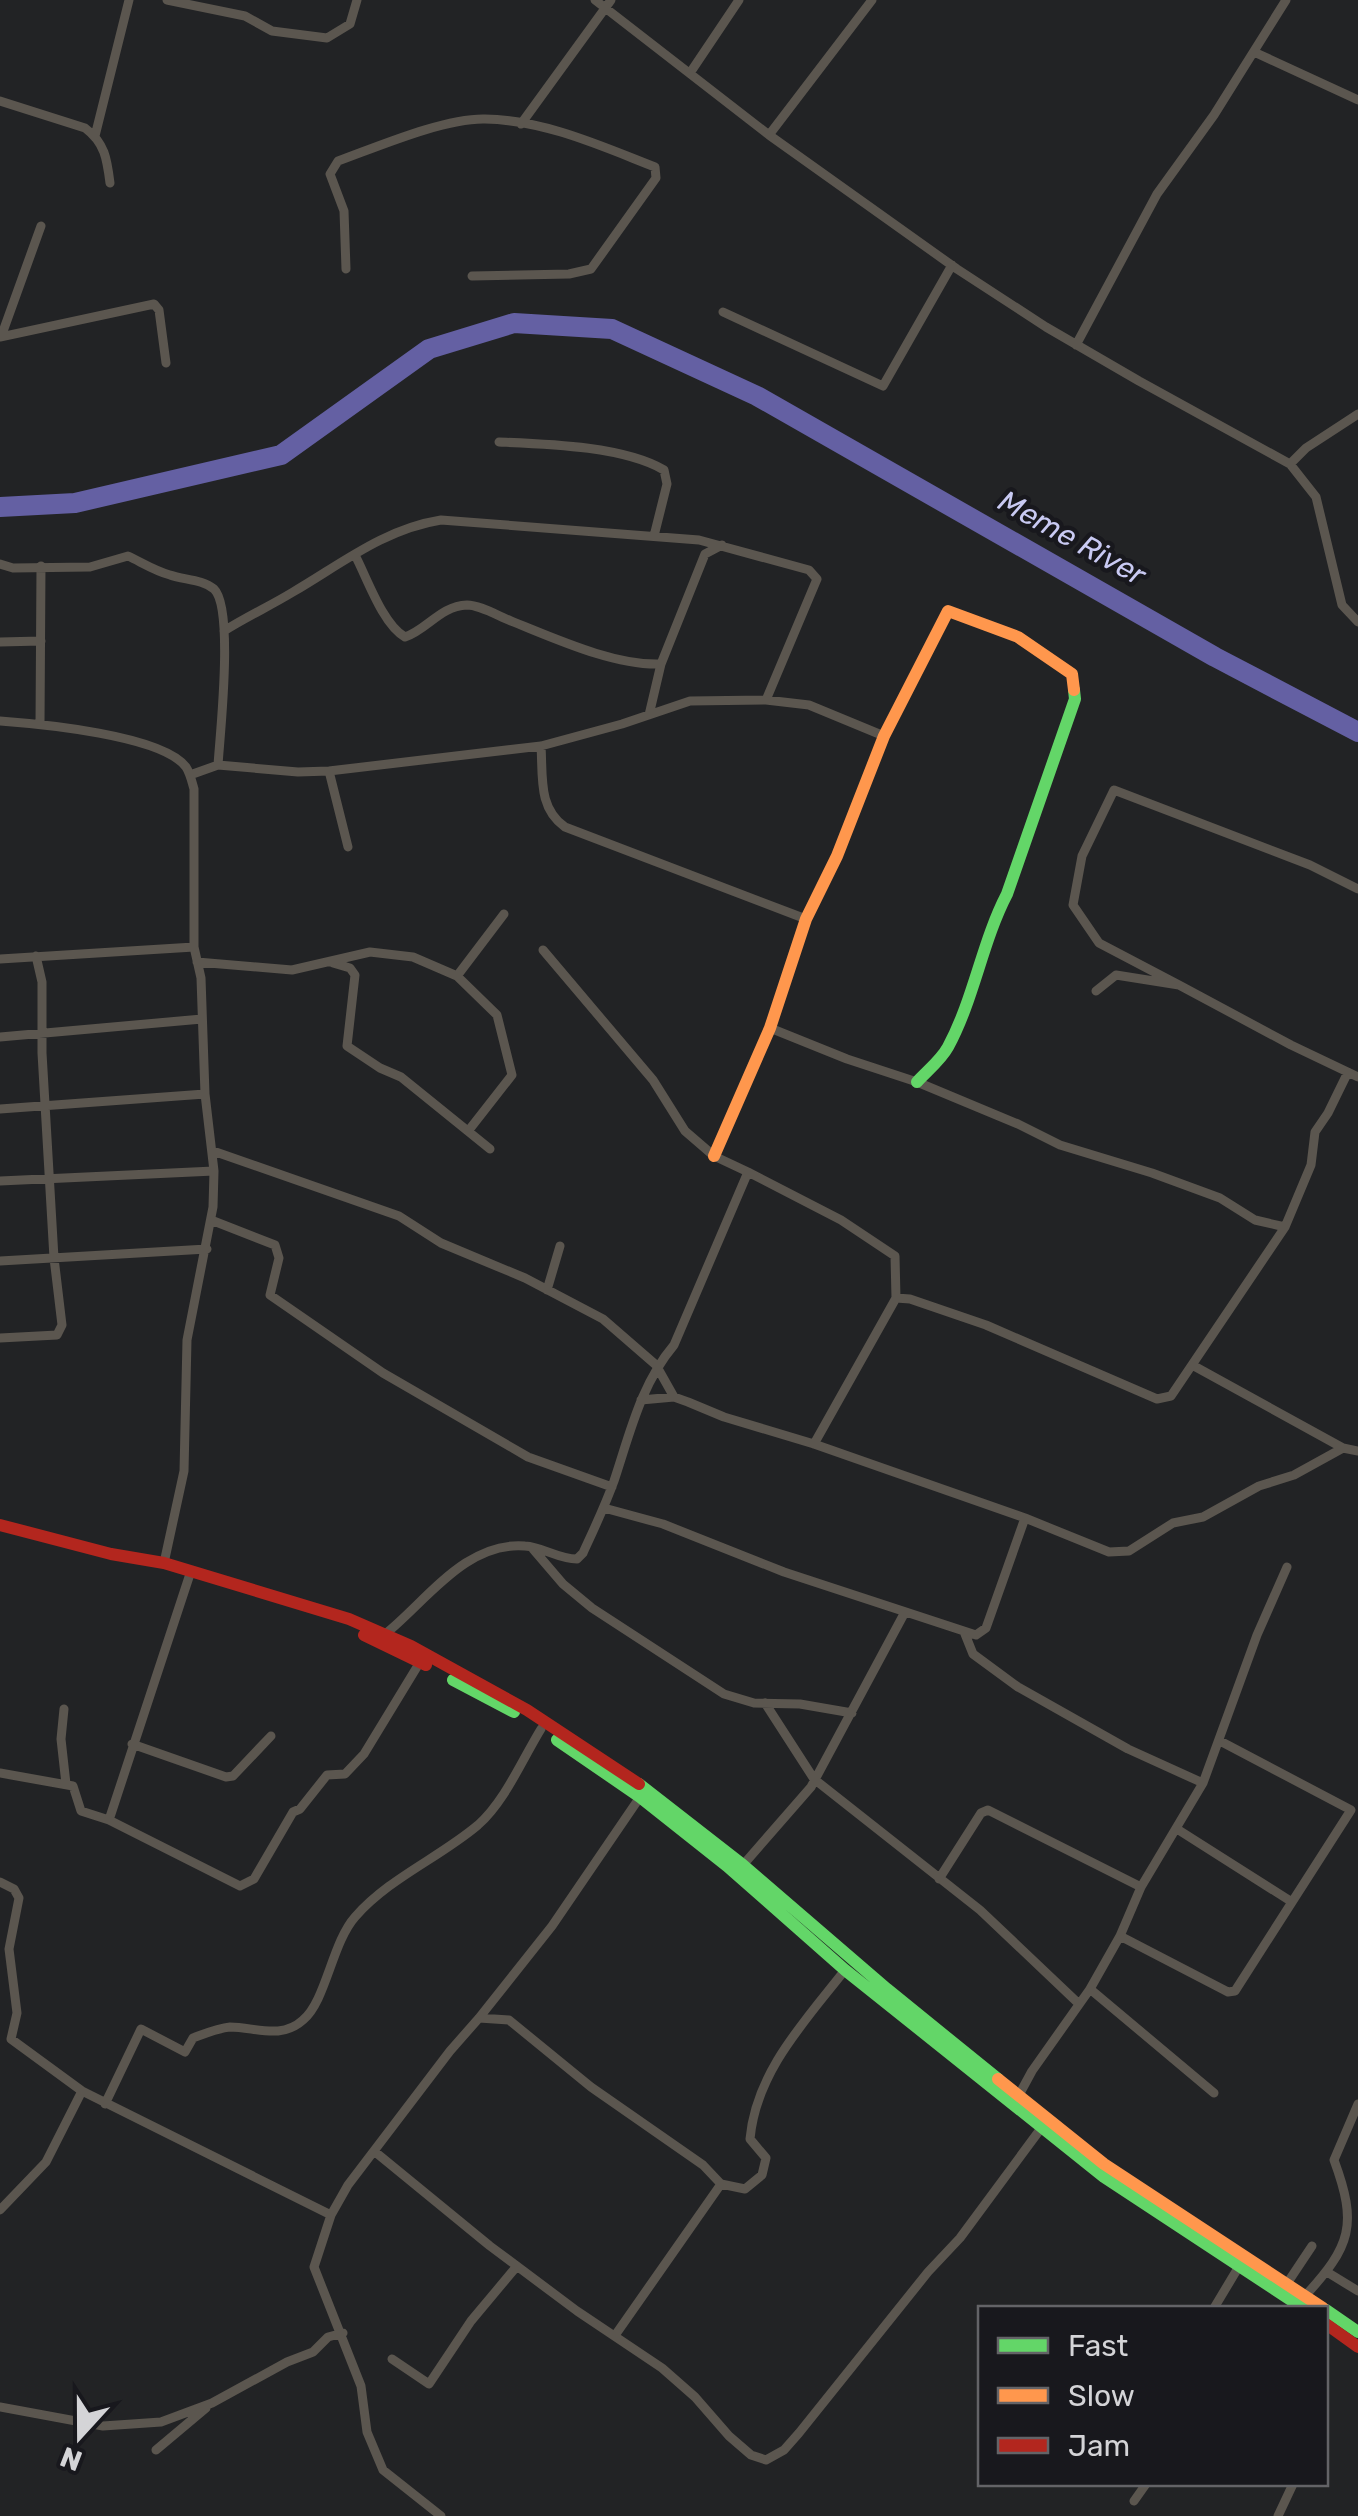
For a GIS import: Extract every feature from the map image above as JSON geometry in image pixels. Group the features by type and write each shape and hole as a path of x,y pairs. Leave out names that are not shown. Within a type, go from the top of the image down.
{"main road":[{"path":"714,1156 770,1028 806,919 837,856 884,736 948,611 978,625 1012,634 1072,674 1075,699 988,947 947,1050 917,1082"},
{"path":"0,1528 164,1563 288,1598 384,1634 496,1692 650,1792 1104,2164 1246,2255 1304,2302"},
{"path":"0,1528 292,1605 345,1625 420,1662 541,1729 640,1797 728,1866 845,1970 1104,2177 1238,2268 1304,2302"},
{"path":"1328,2312 1358,2332"},
{"path":"1328,2325 1358,2347"}],"street":[{"path":"95,136 129,0"},
{"path":"166,0 245,16 272,31 327,38 350,24 357,0"},
{"path":"594,0 608,4 769,136 952,265 1076,344 1290,464 1316,498 1342,605 1358,622"},
{"path":"690,74 739,0"},
{"path":"769,136 872,0"},
{"path":"1076,344 1157,194 1286,0"},
{"path":"521,124 608,4"},
{"path":"1254,52 1358,100"},
{"path":"0,102 85,128 106,155 110,183"},
{"path":"346,269 344,211 330,174 338,160 410,135 483,119 576,138 654,167 656,178 591,268 569,274 472,276"},
{"path":"0,337 41,226"},
{"path":"722,312 883,386 952,265"},
{"path":"0,337 154,304 159,310 166,363"},
{"path":"1290,464 1306,448 1358,414"},
{"path":"499,442 597,450 658,466 668,477 654,536"},
{"path":"224,631 389,534 441,520 698,540 809,570 817,579 766,700"},
{"path":"698,540 705,554"},
{"path":"650,716 661,664 705,554 722,545"},
{"path":"355,555 384,615 406,637 444,610 470,604 640,665 661,664"},
{"path":"0,564 13,568 90,567 128,556 214,590 219,596 224,631 218,765"},
{"path":"40,724 41,566"},
{"path":"0,642 41,641"},
{"path":"190,776 218,765 298,772 541,746 690,701 766,700 808,705 884,736"},
{"path":"0,720 96,733 152,747 181,762 194,788 194,947 201,978 205,1094 214,1171 207,1249 187,1340 184,1471 164,1563"},
{"path":"541,746 544,802 549,814 566,826 806,919"},
{"path":"329,770 348,847"},
{"path":"1358,890 1310,864 1114,790 1082,856 1073,905 1099,942 1358,1077"},
{"path":"457,976 504,914"},
{"path":"0,959 194,947"},
{"path":"543,950 654,1080 685,1130 714,1156 841,1220 895,1256 896,1298 814,1444"},
{"path":"197,962 292,970 370,952 414,957 457,976 497,1015 512,1075 469,1130"},
{"path":"0,1338 57,1335 62,1325 54,1258 42,982 36,956"},
{"path":"331,962 350,968 355,975 347,1046 401,1077 490,1149"},
{"path":"1096,990 1116,975 1180,985"},
{"path":"0,1037 202,1019"},
{"path":"770,1028 917,1082 1060,1146 1169,1179 1220,1198 1255,1220 1284,1228"},
{"path":"896,1298 910,1298 986,1325 1158,1399 1171,1396 1284,1228 1312,1165 1315,1132 1348,1072"},
{"path":"0,1110 205,1094"},
{"path":"213,1151 400,1216 441,1243 547,1290 619,1330 656,1366 674,1397"},
{"path":"0,1182 214,1171"},
{"path":"384,1634 413,1612 428,1591 467,1564 509,1546 531,1547 577,1559 583,1554 612,1487 641,1400 656,1366 674,1344 748,1172"},
{"path":"211,1220 275,1245 279,1258 270,1295 383,1373 528,1457 612,1487"},
{"path":"547,1290 560,1246"},
{"path":"0,1261 207,1249"},
{"path":"1194,1366 1343,1448 1358,1451"},
{"path":"641,1400 674,1397 1025,1518 1109,1552 1129,1551 1173,1523 1203,1516 1343,1448"},
{"path":"604,1508 662,1524 784,1572 976,1636 986,1628 1025,1518"},
{"path":"531,1547 563,1584 592,1608 692,1677 724,1694 852,1713"},
{"path":"1019,2095 1090,1988 1120,1936 1141,1887 1202,1783 1257,1635 1287,1567"},
{"path":"109,1820 188,1577"},
{"path":"743,1865 805,1796 906,1612"},
{"path":"965,1634 974,1654 1018,1687 1128,1749 1202,1783"},
{"path":"0,1773 74,1786 81,1812 109,1820 240,1886 254,1879 293,1812 300,1809 327,1775 344,1774 364,1754 420,1662"},
{"path":"765,1703 814,1779 980,1910 1078,2003"},
{"path":"64,1709 66,1784"},
{"path":"105,2104 141,2029 185,2052 193,2038 221,2029 262,2033 302,2021 312,2010 341,1939 354,1918 426,1859 481,1822 495,1806 541,1729"},
{"path":"132,1744 226,1778 233,1776 271,1736"},
{"path":"1120,1936 1228,1992 1235,1990 1354,1811 1220,1742"},
{"path":"441,2516 384,2470 367,2432 361,2386 343,2333 314,2267 332,2215 374,2151 450,2050 552,1926 640,1797"},
{"path":"939,1879 981,1813 988,1810 1141,1887"},
{"path":"1178,1829 1292,1902"},
{"path":"0,1882 14,1889 20,1898 9,1949 17,2014 11,2039 105,2104 332,2215"},
{"path":"480,2018 510,2020 592,2087 703,2165 721,2184 745,2190 762,2175 766,2158 750,2139 752,2116 778,2055 845,1970"},
{"path":"1090,1988 1214,2093"},
{"path":"0,2210 46,2162 82,2091"},
{"path":"1304,2302 1354,2229 1347,2189 1334,2160 1358,2104"},
{"path":"374,2151 405,2180 517,2266 577,2311 616,2334 695,2397 751,2455 766,2460 784,2450 799,2433 928,2272 960,2238 1042,2127"},
{"path":"616,2334 721,2184"},
{"path":"1347,2189 1358,2195"},
{"path":"1286,2285 1312,2246"},
{"path":"392,2359 429,2384 471,2322 517,2266"},
{"path":"1215,2306 1238,2268"},
{"path":"1327,2272 1358,2291"},
{"path":"0,2407 103,2426 162,2422 212,2404 287,2362 313,2352 328,2336 343,2333"},
{"path":"156,2450 212,2404"},
{"path":"1134,2501 1145,2486"},
{"path":"1278,2516 1291,2486"}],"waterway":[{"name":"Meme River","path":"0,507 75,503 281,455 429,349 514,323 612,329 757,396 1215,657 1358,732"}],"traffic: fast":[{"path":"917,1082 945,1052 965,1010 1075,699 1074,690"},
{"path":"453,1680 514,1712"},
{"path":"557,1740 640,1797 727,1866 845,1970 1104,2177 1300,2306"},
{"path":"639,1784 743,1865 998,2079"},
{"path":"1328,2311 1358,2332"}],"traffic: slow":[{"path":"714,1156 770,1028 806,919 837,856 884,736 948,611 1018,637 1072,674 1074,690"},
{"path":"998,2079 1104,2164 1320,2306"}],"traffic: jam":[{"path":"0,1525 111,1554 164,1563 349,1619 411,1646 527,1710 639,1784"},
{"path":"364,1635 426,1665"},
{"path":"1328,2325 1358,2347"}]}
